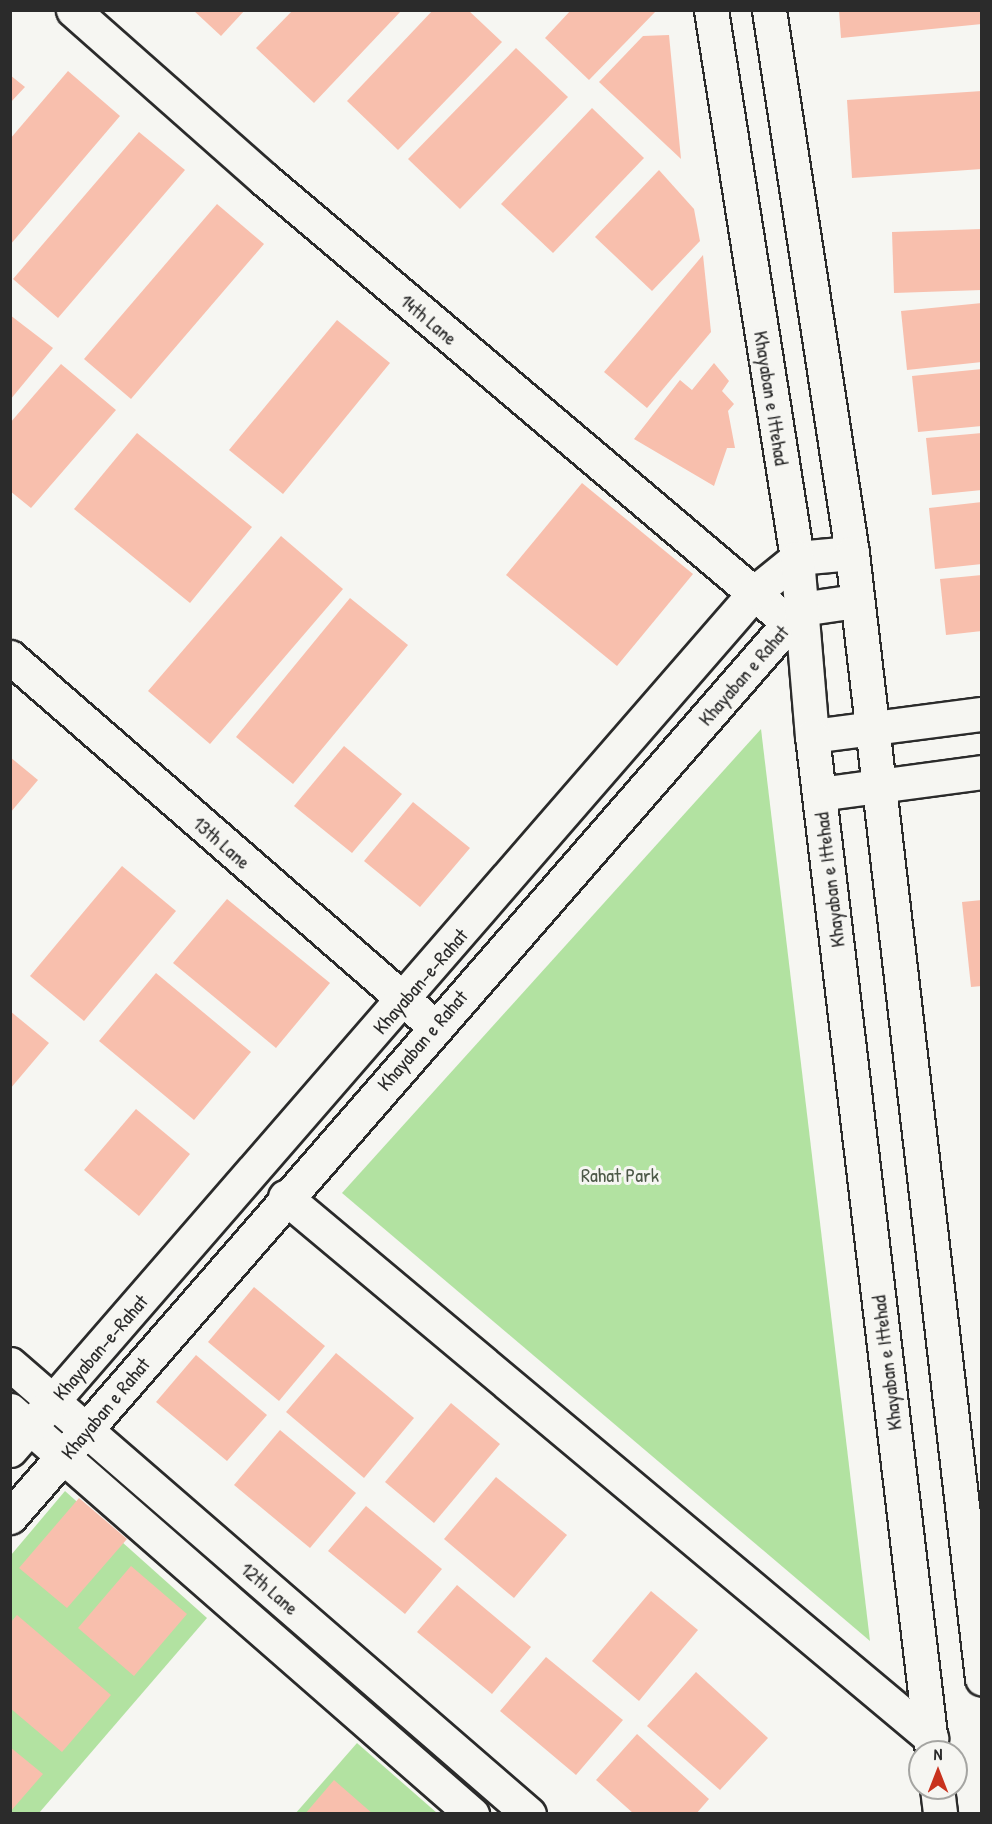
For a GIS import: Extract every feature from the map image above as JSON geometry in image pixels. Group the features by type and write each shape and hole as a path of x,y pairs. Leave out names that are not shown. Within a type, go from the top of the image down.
{"street":[{"name":"14th Lane","path":"73,10 264,179 755,592 795,616"},
{"name":"Khayaban e Ittehad","path":"711,10 797,558 795,616 819,794 930,1740"},
{"path":"770,10 852,553 856,601 874,727 981,1679"},
{"path":"797,558 852,553"},
{"name":"Khayaban-e-Rahat","path":"17,1429 53,1402 755,592 797,558"},
{"name":"Khayaban e Rahat","path":"10,1517 66,1456 87,1428 285,1197 795,616 856,601"},
{"name":"13th Lane","path":"10,657 434,1026"},
{"path":"812,736 981,714"},
{"path":"819,794 981,772"},
{"path":"285,1197 925,1740"},
{"name":"12th Lane","path":"10,1364 87,1428 529,1814"},
{"name":"12th Lane","path":"17,1429 66,1456 472,1814"}],"green space":[{"name":"Rahat Park","path":"761,729 870,1641 342,1193"},
{"path":"65,1491 207,1618 39,1813 11,1814 11,1555"},
{"path":"357,1743 437,1813 295,1814"}],"building":[{"path":"193,10 245,10 221,36"},
{"path":"293,10 402,10 314,103 256,48"},
{"path":"433,10 468,10 502,42 398,150 347,101"},
{"path":"571,10 657,10 589,80 545,38"},
{"path":"839,10 982,10 982,24 841,38"},
{"path":"669,35 681,159 599,82 643,36"},
{"path":"516,48 568,97 460,209 408,159"},
{"path":"68,71 120,116 10,245 10,139"},
{"path":"10,75 25,87 10,103"},
{"path":"982,91 982,169 852,178 847,100"},
{"path":"592,108 644,158 553,253 501,204"},
{"path":"139,132 185,170 58,318 13,279"},
{"path":"659,170 694,209 700,241 652,291 595,237"},
{"path":"217,204 264,244 131,399 84,359"},
{"path":"982,229 982,290 894,293 892,232"},
{"path":"703,255 711,332 647,408 604,372"},
{"path":"982,303 982,362 907,370 901,311"},
{"path":"10,315 53,348 10,400"},
{"path":"337,320 390,363 283,494 229,450"},
{"path":"714,363 729,381 722,391 734,404 728,411 735,448 727,448 714,486 634,439 680,380 692,390"},
{"path":"61,364 116,410 31,508 10,491 10,423"},
{"path":"982,369 982,426 918,432 912,376"},
{"path":"137,433 252,527 190,603 74,509"},
{"path":"982,433 982,490 932,495 926,438"},
{"path":"582,483 693,574 617,666 506,575"},
{"path":"982,502 982,564 935,569 929,508"},
{"path":"281,536 343,589 210,744 148,691"},
{"path":"982,575 982,631 946,635 940,579"},
{"path":"350,598 408,645 293,784 236,737"},
{"path":"344,746 402,794 352,853 294,806"},
{"path":"10,757 38,780 10,813"},
{"path":"413,802 470,848 420,907 364,861"},
{"path":"122,866 176,911 84,1021 30,976"},
{"path":"227,899 330,983 276,1048 173,963"},
{"path":"982,900 982,986 971,987 962,902"},
{"path":"156,973 251,1052 194,1120 99,1041"},
{"path":"10,1011 49,1043 10,1089"},
{"path":"136,1109 190,1154 139,1216 84,1170"},
{"path":"254,1287 325,1346 279,1401 208,1342"},
{"path":"336,1353 414,1418 364,1478 286,1412"},
{"path":"196,1355 267,1415 227,1461 156,1402"},
{"path":"451,1403 500,1444 434,1523 385,1482"},
{"path":"280,1430 356,1493 310,1548 234,1485"},
{"path":"496,1477 567,1535 514,1598 444,1539"},
{"path":"79,1498 127,1539 67,1608 19,1568"},
{"path":"366,1506 442,1569 405,1614 328,1551"},
{"path":"131,1566 187,1614 134,1676 78,1628"},
{"path":"457,1585 531,1647 492,1694 417,1632"},
{"path":"651,1591 698,1630 639,1701 592,1661"},
{"path":"17,1615 111,1695 62,1752 10,1708 10,1623"},
{"path":"546,1657 623,1720 576,1775 500,1711"},
{"path":"696,1672 768,1738 720,1790 647,1726"},
{"path":"637,1734 709,1799 696,1814 634,1814 596,1780"},
{"path":"10,1747 43,1774 10,1812"},
{"path":"334,1780 373,1814 305,1814"}]}
